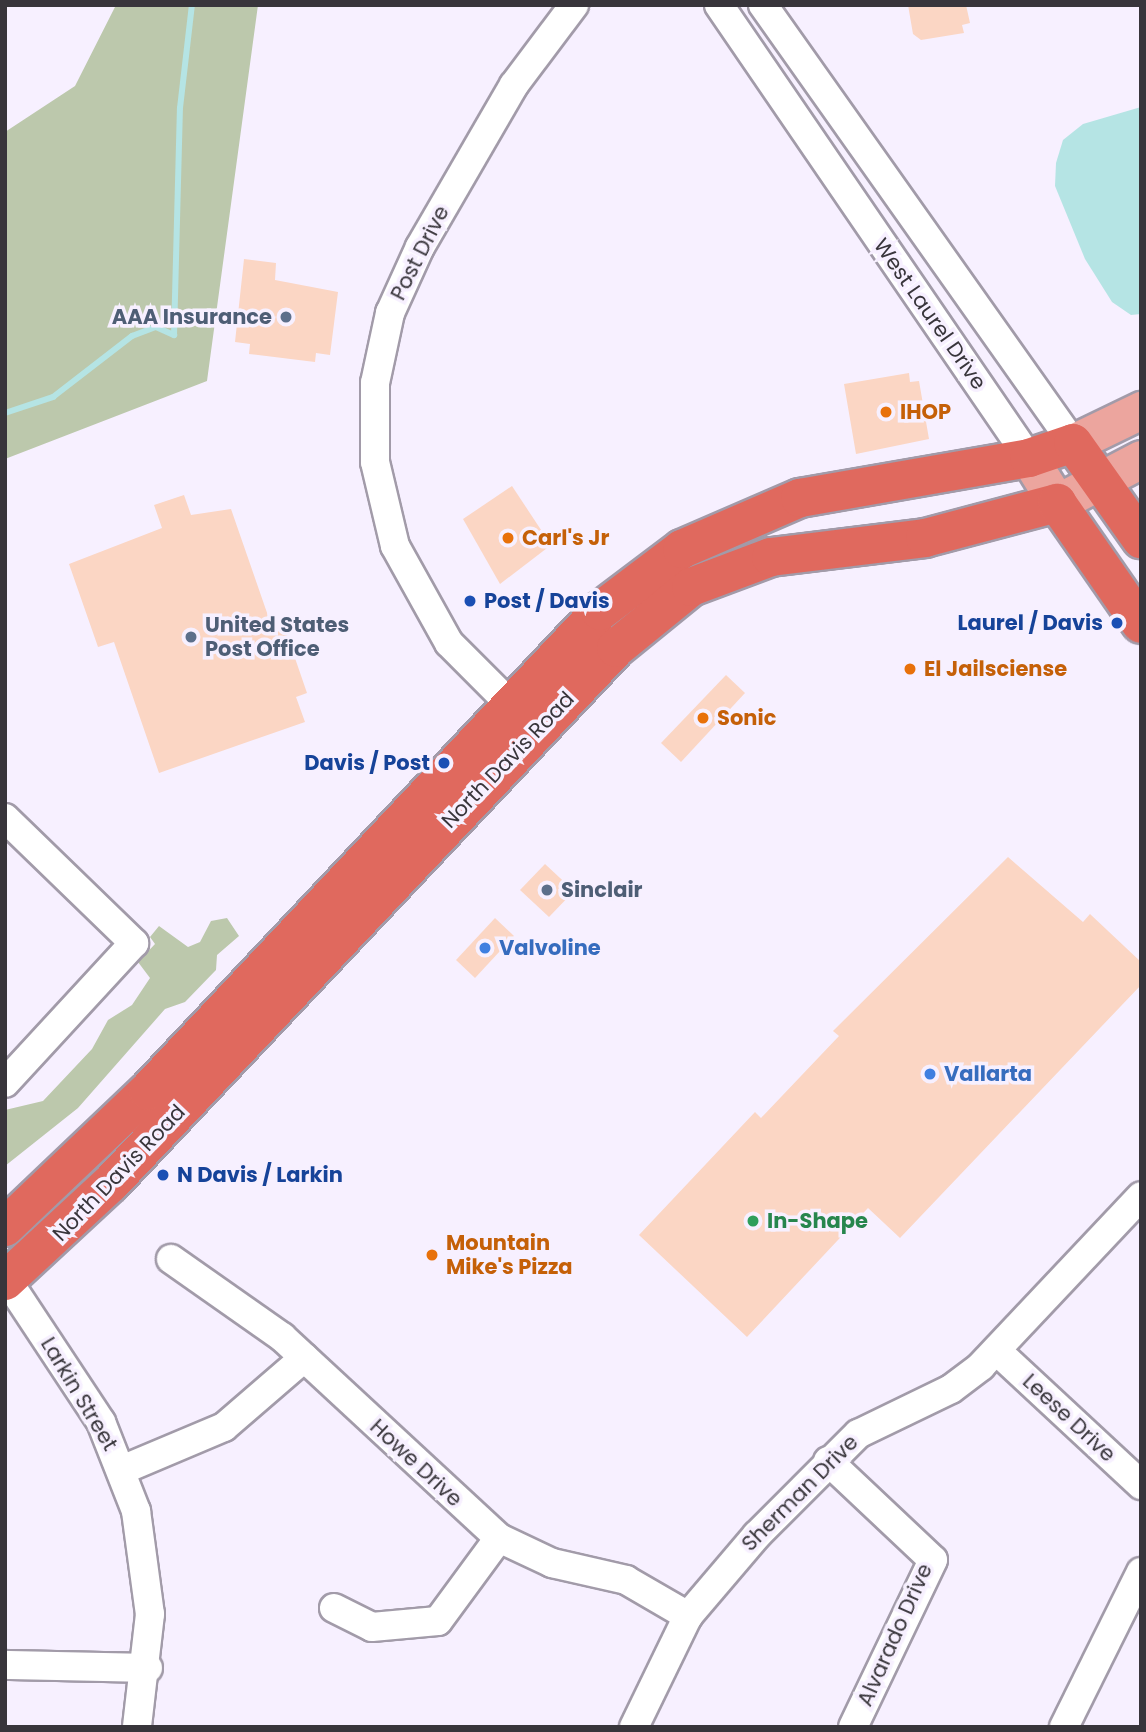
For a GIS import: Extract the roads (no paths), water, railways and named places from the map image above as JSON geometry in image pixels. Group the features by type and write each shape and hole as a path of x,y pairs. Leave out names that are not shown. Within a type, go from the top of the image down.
{"highway":[{"name":"North Davis Road","path":"5,1227 148,1091 600,611 682,548 760,510 1029,458 1073,443"},
{"name":"West Laurel Drive","path":"1073,443 1141,539"},
{"name":"North Davis Road","path":"6,1280 111,1183 645,620 713,576 772,557 925,538 1057,503"},
{"name":"West Laurel Drive","path":"1057,503 1141,624"}],"main road":[{"name":"North Davis Road","path":"1073,443 1141,410"},
{"name":"West Laurel Drive","path":"1029,458 1057,503"},
{"name":"North Davis Road","path":"1057,503 1141,459"}],"street":[{"name":"Post Drive","path":"510,704 449,643 395,546 375,462 375,383 390,313 410,267 514,85 574,5"},
{"name":"West Laurel Drive","path":"719,5 1029,458"},
{"name":"West Laurel Drive","path":"763,5 1073,443"},
{"path":"5,818 134,943 5,1083"},
{"name":"Sherman Drive","path":"634,1727 688,1616 828,1461 872,1424 951,1389 997,1351 1136,1209"},
{"name":"Howe Drive","path":"171,1259 248,1310 304,1358 499,1538 552,1563 626,1580 688,1616"},
{"name":"Larkin Street","path":"6,1280 94,1411 122,1470 147,1570 148,1668 137,1727"},
{"name":"Leese Drive","path":"997,1351 1141,1485"},
{"path":"122,1470 224,1427 304,1358"},
{"name":"Alvarado Drive","path":"828,1461 933,1560 853,1727"},
{"path":"334,1608 372,1627 438,1621 499,1538"},
{"path":"1064,1727 1141,1572"},
{"path":"5,1665 148,1668"}],"waterway":[{"path":"5,413 53,397 132,336 156,327 174,335 180,108 192,5"}],"place":[{"name":"AAA Insurance","path":"286,317"},
{"name":"IHOP","path":"886,412"},
{"name":"Carl's Jr","path":"508,538"},
{"name":"Post / Davis","path":"470,601"},
{"name":"Laurel / Davis","path":"1117,623"},
{"name":"United States Post Office","path":"191,637"},
{"name":"El Jailsciense","path":"910,669"},
{"name":"Sonic","path":"703,718"},
{"name":"Davis / Post","path":"444,763"},
{"name":"Sinclair","path":"547,890"},
{"name":"Valvoline","path":"485,948"},
{"name":"Vallarta","path":"930,1074"},
{"name":"N Davis / Larkin","path":"163,1175"},
{"name":"In-Shape","path":"753,1221"},
{"name":"Mountain Mike's Pizza","path":"432,1255"}]}
